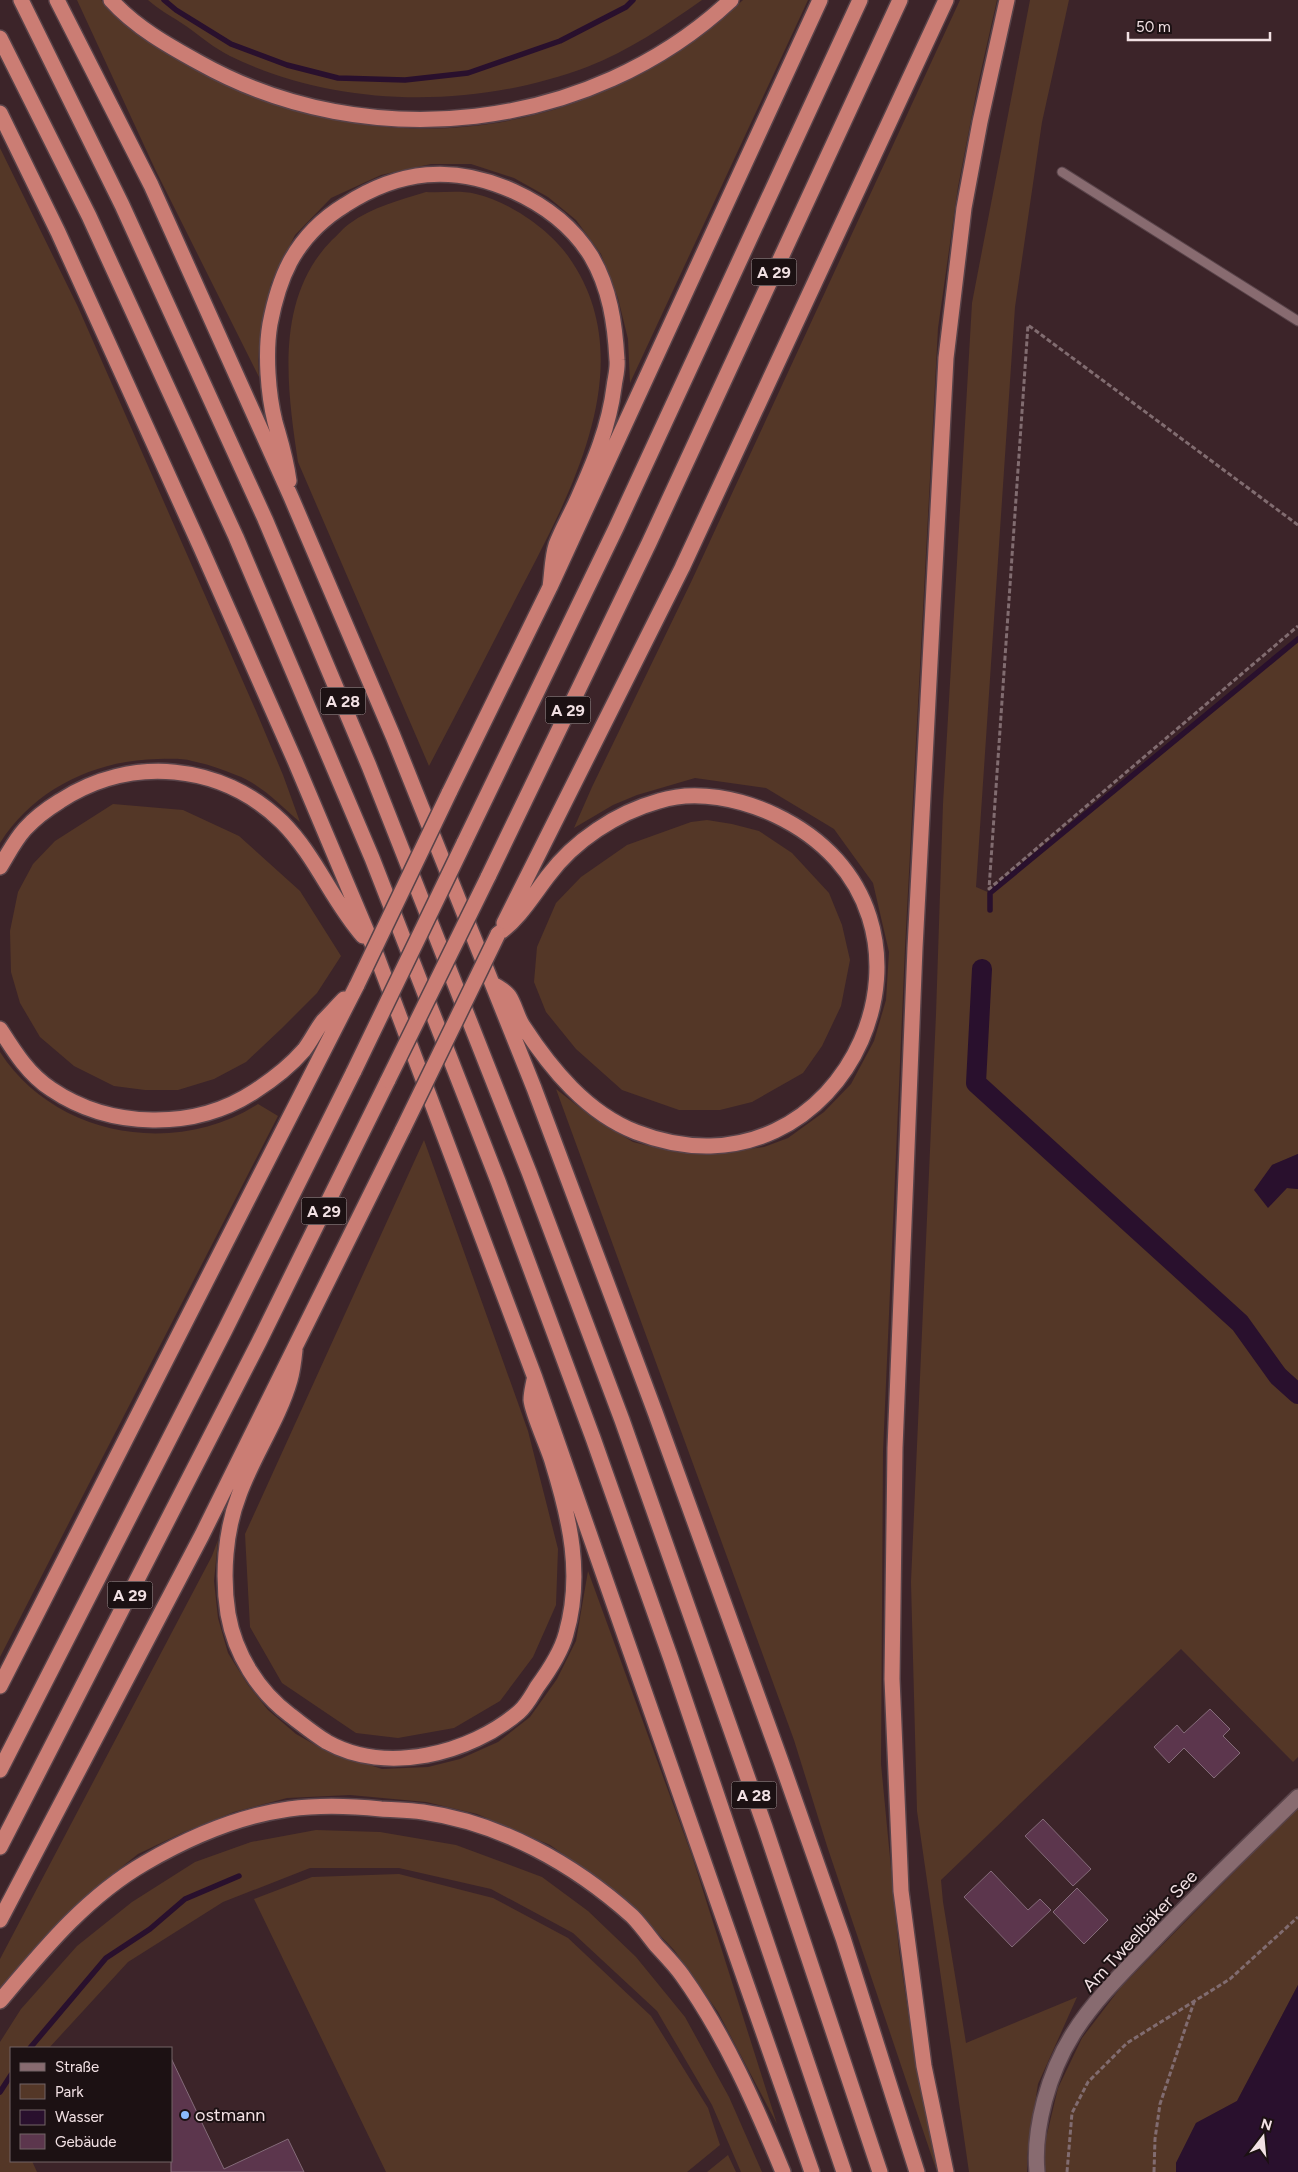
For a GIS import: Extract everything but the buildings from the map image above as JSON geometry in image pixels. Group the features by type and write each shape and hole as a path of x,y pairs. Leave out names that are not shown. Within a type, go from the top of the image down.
{"highway":[{"name":"A 28","path":"21,0 138,241 264,519 373,775 529,1172 625,1429 762,1817 880,2172"},
{"path":"57,0 151,185 291,497 393,736 534,1088 652,1403 782,1764 843,1938 918,2172"},
{"path":"111,0 142,27 172,48 249,87 291,102 325,110 396,120 432,120 489,115 530,107 570,96 604,83 634,69 688,35 731,0"},
{"path":"0,1686 357,985 550,586 820,0"},
{"name":"A 29","path":"0,1770 225,1330 354,1071 616,528 860,0"},
{"name":"A 29","path":"0,1847 259,1342 488,878 648,543 900,0"},
{"path":"0,1920 202,1535 295,1350 498,934 682,568 946,0"},
{"path":"946,2172 924,2066 901,1891 892,1679 894,1448 915,948 946,358 964,208 980,122 1007,0"},
{"name":"A 28","path":"0,38 89,216 232,528 372,858 498,1181 593,1438 674,1668 844,2172"},
{"path":"0,112 58,232 201,548 295,761 373,946 534,1378 812,2172"},
{"path":"291,497 286,454 275,421 268,384 270,326 280,285 290,261 302,243 332,213 367,190 390,181 440,174 471,177 498,184 530,199 566,225 591,257 611,301 618,363 611,412 596,457 556,547 550,586"},
{"path":"0,867 25,829 47,809 90,783 138,772 189,773 232,787 253,799 282,822 308,851 346,916 373,946"},
{"path":"492,983 509,995 521,1022 573,1091 605,1116 633,1131 662,1141 694,1146 723,1146 764,1135 795,1119 816,1104 843,1076 863,1041 873,1010 877,957 871,924 855,885 829,850 797,825 762,809 730,800 699,796 660,800 622,816 588,836 568,853 549,874 513,923 498,934"},
{"path":"0,1029 21,1062 50,1088 80,1106 115,1117 154,1121 164,1120 192,1116 229,1106 255,1091 278,1074 303,1050 323,1022 357,985"},
{"path":"295,1350 290,1380 238,1496 228,1539 226,1573 228,1616 238,1651 259,1685 279,1707 328,1742 356,1753 383,1758 434,1754 456,1749 492,1732 522,1710 547,1673 566,1637 574,1599 575,1564 566,1507 531,1400 534,1378"},
{"path":"0,2001 52,1939 95,1898 143,1864 190,1840 237,1822 289,1809 350,1806 424,1812 473,1824 513,1838 583,1877 633,1918 682,1974 724,2043 757,2108 783,2172"}],"street":[{"name":"Am Tweelbäker See","path":"1037,2172 1036,2154 1048,2084 1073,2034 1115,1980 1189,1904 1298,1798"}],"lane":[{"path":"1062,172 1298,321"}],"path":[{"path":"1298,525 1028,325 989,889 1298,626"},
{"path":"1067,2172 1072,2113 1088,2082 1127,2043 1230,1979 1298,1917"},
{"path":"1154,2172 1160,2104 1195,2002"}],"green space":[{"path":"77,0 101,0 143,35 188,66 229,85 296,110 364,124 432,129 499,122 565,106 628,80 688,45 743,0 808,0 630,383 628,339 618,298 601,254 576,220 548,197 514,178 471,164 431,164 381,175 331,198 295,235 271,283 261,329 258,360 259,377 155,169"},
{"path":"148,0 702,0 632,45 603,61 587,67 544,81 499,90 453,96 407,97 361,94 316,86 272,73 224,53"},
{"path":"960,0 997,0 958,187 938,328 905,948 883,1452 881,1764 899,1951 914,2052 937,2172 827,1846 794,1740 556,1089 593,1118 633,1142 670,1151 710,1154 764,1147 788,1138 824,1112 851,1084 874,1041 886,1000 889,952 873,883 834,829 766,788 695,778 637,795 613,805 574,828 692,580"},
{"path":"1030,0 1069,0 1042,122 1015,307 976,887 990,893 1298,641 1298,1154 1272,1165 1287,1188 1298,1189 1298,1384 1252,1330 1242,1337 1271,1379 1298,1404 1298,1757 1293,1762 1181,1649 941,1880 966,2043 1077,1997 1038,2084 1027,2156 1027,2172 969,2172 917,1811 911,1582 936,1014 943,804 972,303"},
{"path":"0,148 78,307 256,711 283,775 300,822 270,796 245,779 198,762 180,759 158,759 112,765 68,781 30,807 0,843"},
{"path":"426,192 464,192 476,194 501,203 539,226 568,256 590,298 600,342 599,386 590,432 575,476 535,562 429,766 298,462 289,375 289,345 293,317 301,289 313,263 332,240 358,218 386,205"},
{"path":"113,804 183,810 239,836 300,891 341,956 317,993 246,1062 214,1079 178,1090 145,1090 114,1086 74,1066 40,1037 20,1003 11,972 10,931 18,892 33,864 55,841"},
{"path":"707,820 759,831 792,853 829,893 842,925 850,960 841,1006 822,1046 803,1073 752,1102 720,1110 679,1110 622,1090 576,1049 546,1012 534,982 537,947 556,903 581,877 627,845 691,822"},
{"path":"0,1052 23,1081 51,1103 83,1120 118,1130 154,1133 190,1130 225,1121 258,1104 278,1116 0,1657"},
{"path":"424,1140 528,1431 558,1549 556,1605 533,1657 500,1701 454,1728 398,1738 356,1733 282,1683 250,1627 245,1534"},
{"path":"218,1540 214,1581 218,1618 228,1653 248,1685 268,1710 296,1734 324,1750 382,1769 428,1767 460,1759 498,1742 530,1717 557,1679 576,1641 588,1571 692,1856 777,2124 718,2012 674,1950 621,1895 550,1845 477,1814 426,1802 350,1795 287,1798 234,1812 184,1832 138,1854 88,1894 48,1933 0,1990 0,1959 212,1556"},
{"path":"1298,1807 1298,1985 1237,2101 1196,2123 1176,2163 1176,2172 1044,2172 1042,2155 1058,2088 1082,2038 1121,1987"},
{"path":"316,1830 380,1832 456,1845 542,1877 588,1911 636,1957 685,2017 729,2097 762,2172 741,2172 712,2105 657,2011 573,1933 491,1889 399,1868 310,1868 223,1902 128,1962 50,2047 10,2047 10,2162 32,2162 37,2172 0,2172 0,2042 21,2009 77,1946 132,1902 195,1862 251,1842"},
{"path":"399,1874 493,1898 568,1938 651,2016 708,2108 720,2145 687,2172 386,2172 254,1899 312,1877"},
{"path":"728,2155 736,2172 707,2172"}],"water":[{"path":"1298,1154 1298,1189 1287,1188 1268,1208 1254,1190 1272,1165"},
{"path":"1298,1985 1298,2172 1176,2172 1176,2163 1196,2123 1237,2101"}],"waterway":[{"path":"164,0 176,10 231,44 287,65 338,78 405,80 468,73 560,41 626,7 633,0"},
{"path":"990,910 990,893 1298,639"},
{"path":"982,969 976,1083 1240,1323 1278,1376 1298,1394"},
{"path":"31,2047 106,1958 150,1929 185,1899 239,1876"},
{"path":"0,2092 10,2077"}],"place":[{"name":"ostmann","path":"185,2115"}]}
